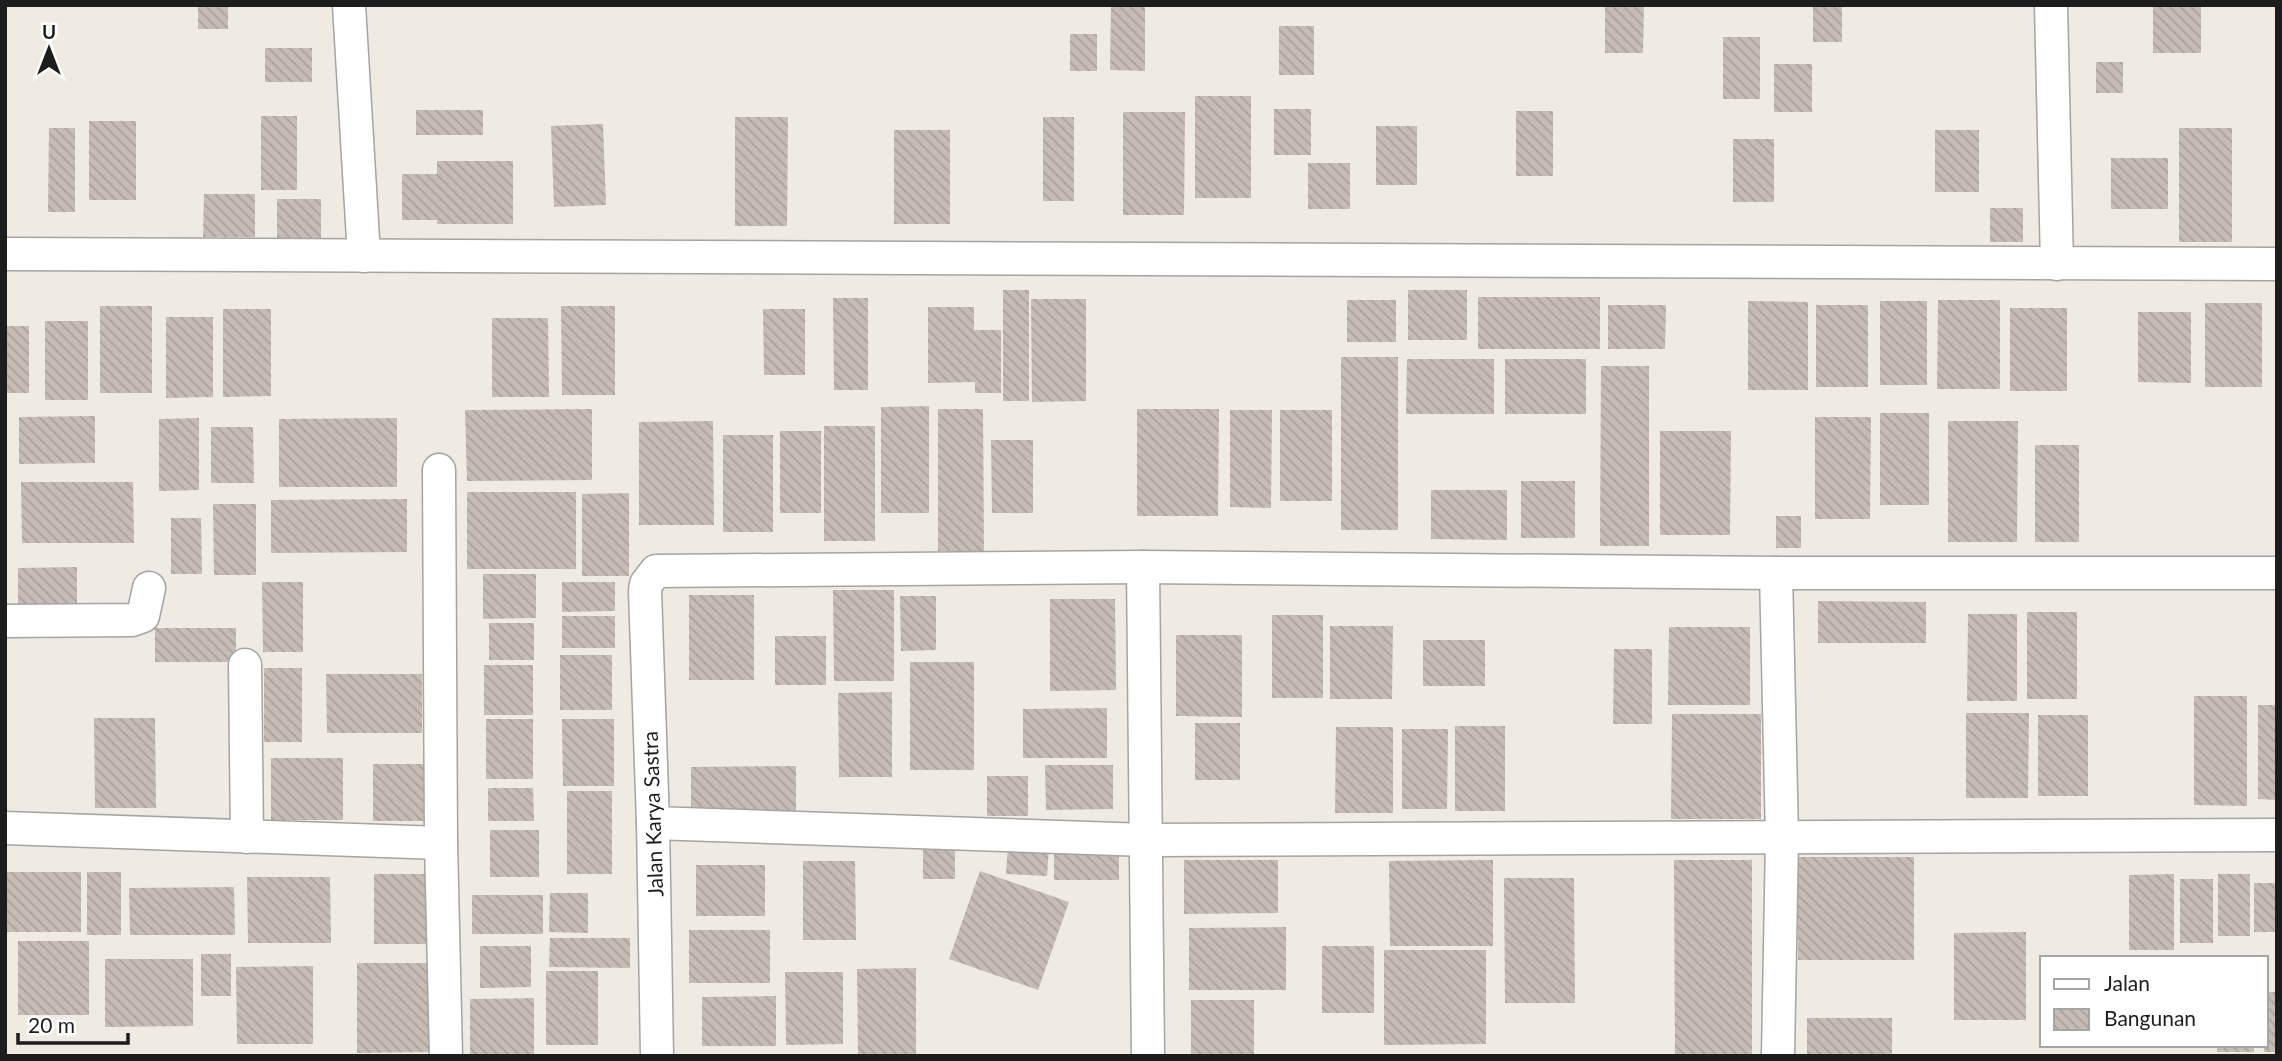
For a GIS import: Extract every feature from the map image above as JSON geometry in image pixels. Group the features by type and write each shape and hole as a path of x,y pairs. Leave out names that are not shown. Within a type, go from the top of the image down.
{"street":[{"path":"349,5 364,256"},
{"path":"2051,5 2057,264"},
{"path":"5,254 2277,264"},
{"path":"439,470 446,1056"},
{"path":"1148,1056 1143,567 1776,573 2277,573"},
{"name":"Jalan Karya Sastra","path":"657,1056 645,591 646,583 652,574 663,569 1143,567"},
{"path":"1776,573 1782,836 1778,1056"},
{"path":"5,621 132,620 143,617 149,588"},
{"path":"246,665 247,836"},
{"path":"653,823 1146,840 2277,835"},
{"path":"5,828 442,843"}],"building":[{"path":"198,5 228,5 228,29 198,29"},
{"path":"1111,5 1145,5 1145,71 1110,70"},
{"path":"1605,5 1644,5 1643,53 1605,53"},
{"path":"1813,5 1842,5 1842,42 1813,42"},
{"path":"2153,5 2201,5 2201,53 2153,53"},
{"path":"1279,26 1314,26 1314,75 1279,75"},
{"path":"1070,34 1097,34 1097,71 1070,71"},
{"path":"1723,37 1760,37 1760,99 1723,99"},
{"path":"265,48 312,48 312,82 265,82"},
{"path":"2096,62 2123,62 2123,93 2096,93"},
{"path":"1774,64 1812,64 1812,112 1774,112"},
{"path":"1195,96 1251,96 1251,198 1195,198"},
{"path":"1274,109 1311,109 1311,155 1274,155"},
{"path":"416,110 483,110 483,135 416,135"},
{"path":"1516,111 1553,111 1553,176 1516,176"},
{"path":"1123,112 1185,112 1184,215 1123,215"},
{"path":"261,116 297,116 297,190 261,190"},
{"path":"735,117 788,117 787,226 735,226"},
{"path":"1043,117 1074,117 1074,201 1043,201"},
{"path":"89,121 136,121 136,200 89,200"},
{"path":"603,124 606,205 554,207 551,126"},
{"path":"1376,126 1417,126 1417,185 1376,185"},
{"path":"49,128 75,128 75,212 48,212"},
{"path":"2179,128 2232,128 2232,242 2179,242"},
{"path":"894,130 950,130 950,224 894,224"},
{"path":"1935,130 1979,130 1979,192 1935,192"},
{"path":"1733,139 1774,139 1774,202 1733,202"},
{"path":"2111,158 2168,158 2168,209 2111,209"},
{"path":"437,161 513,161 513,224 437,224 437,220 402,220 402,174 437,174"},
{"path":"1308,163 1350,163 1350,209 1308,209"},
{"path":"204,194 255,194 255,237 203,237"},
{"path":"277,199 321,199 321,238 277,238"},
{"path":"1990,208 2023,208 2023,242 1990,242"},
{"path":"1003,290 1029,290 1029,401 1003,401"},
{"path":"1408,290 1467,290 1467,340 1408,340"},
{"path":"1478,297 1600,297 1600,349 1478,349"},
{"path":"833,298 868,298 868,390 834,390"},
{"path":"1031,299 1086,299 1086,401 1032,402"},
{"path":"1347,300 1396,300 1396,342 1347,342"},
{"path":"1938,300 2000,300 2000,389 1937,389"},
{"path":"1748,301 1808,302 1808,390 1748,390"},
{"path":"1880,301 1927,301 1927,385 1880,385"},
{"path":"2205,303 2262,303 2262,387 2205,387"},
{"path":"1608,305 1666,305 1665,349 1608,349"},
{"path":"1816,305 1868,305 1868,387 1816,387"},
{"path":"100,306 152,306 152,393 100,393"},
{"path":"561,306 615,306 615,395 562,395"},
{"path":"928,307 974,307 974,330 1001,330 1001,393 975,393 975,382 928,383"},
{"path":"2010,308 2067,308 2067,391 2010,391"},
{"path":"223,309 271,309 271,396 223,397"},
{"path":"763,309 805,309 805,375 764,375"},
{"path":"2138,312 2191,312 2191,383 2138,382"},
{"path":"166,317 213,317 213,397 166,398"},
{"path":"492,318 548,318 549,397 492,397"},
{"path":"45,321 88,321 88,400 45,400"},
{"path":"5,326 29,326 29,393 5,393"},
{"path":"1341,357 1398,357 1398,530 1341,530"},
{"path":"1407,359 1494,359 1494,414 1406,414"},
{"path":"1505,359 1586,359 1586,414 1505,414"},
{"path":"1601,366 1649,366 1649,546 1600,546"},
{"path":"929,406 929,513 881,513 881,407"},
{"path":"592,409 592,480 467,481 465,410"},
{"path":"938,409 983,409 984,551 938,551"},
{"path":"1137,409 1219,409 1218,516 1137,516"},
{"path":"1230,410 1272,410 1271,508 1230,507"},
{"path":"1280,410 1332,410 1332,501 1280,501"},
{"path":"1880,413 1929,413 1929,505 1880,505"},
{"path":"95,416 95,463 19,464 19,417"},
{"path":"1815,417 1871,417 1870,519 1815,519"},
{"path":"199,418 199,490 159,491 159,419"},
{"path":"397,418 397,487 279,487 279,419"},
{"path":"713,421 714,525 639,525 639,422"},
{"path":"1948,421 2018,421 2017,542 1948,542"},
{"path":"824,426 875,426 875,541 824,541"},
{"path":"211,427 253,427 254,483 211,483"},
{"path":"780,431 821,431 821,513 780,513"},
{"path":"1660,431 1731,431 1730,535 1660,535"},
{"path":"723,435 773,435 773,532 723,532"},
{"path":"991,440 1033,440 1033,513 992,513"},
{"path":"2035,445 2079,445 2079,542 2035,542"},
{"path":"1521,481 1575,481 1575,538 1521,538"},
{"path":"21,482 133,482 134,543 22,543"},
{"path":"1431,490 1507,490 1507,540 1431,539"},
{"path":"467,492 576,492 576,569 467,569"},
{"path":"629,493 629,576 582,576 582,494"},
{"path":"407,499 407,552 271,553 271,500"},
{"path":"213,504 256,504 256,575 214,575"},
{"path":"1776,516 1801,516 1801,548 1776,548"},
{"path":"171,518 201,518 202,574 171,574"},
{"path":"77,567 77,616 18,616 18,568"},
{"path":"483,574 536,574 536,618 483,619"},
{"path":"262,582 303,582 303,652 263,652"},
{"path":"562,582 615,582 615,611 562,612"},
{"path":"833,590 894,590 894,681 834,681"},
{"path":"689,595 754,595 754,680 689,680"},
{"path":"900,596 936,596 936,650 901,651"},
{"path":"1050,599 1115,599 1116,690 1050,691"},
{"path":"1818,601 1926,602 1926,643 1818,643"},
{"path":"2027,612 2077,612 2077,699 2027,699"},
{"path":"1968,614 2017,614 2017,701 1967,701"},
{"path":"1272,615 1323,615 1323,698 1272,698"},
{"path":"562,616 615,616 615,648 562,648"},
{"path":"489,623 534,623 534,660 489,660"},
{"path":"1330,626 1393,626 1392,699 1330,699"},
{"path":"1669,627 1750,627 1750,705 1668,705"},
{"path":"155,628 236,628 236,662 155,662"},
{"path":"1176,635 1242,635 1242,717 1176,716"},
{"path":"775,636 826,636 826,685 775,685"},
{"path":"1423,640 1485,640 1485,686 1423,686"},
{"path":"1614,649 1652,649 1652,724 1613,724"},
{"path":"560,655 612,655 612,710 560,710"},
{"path":"910,662 974,662 974,770 910,770"},
{"path":"484,665 533,665 533,715 484,715"},
{"path":"264,668 302,668 302,742 264,742"},
{"path":"326,674 422,674 422,733 327,733"},
{"path":"892,692 892,777 839,777 838,693"},
{"path":"2194,696 2247,696 2247,806 2194,805"},
{"path":"2258,705 2277,705 2277,800 2258,799"},
{"path":"1107,708 1107,758 1023,758 1023,709"},
{"path":"1966,713 2029,713 2028,798 1966,798"},
{"path":"1672,714 1761,714 1761,819 1671,819"},
{"path":"2038,715 2088,715 2088,796 2038,796"},
{"path":"94,718 155,718 156,808 95,808"},
{"path":"486,719 533,719 533,779 486,779"},
{"path":"562,719 614,719 614,786 563,786"},
{"path":"1195,723 1240,723 1240,780 1195,780"},
{"path":"1455,726 1505,726 1505,811 1455,811"},
{"path":"1336,727 1393,727 1393,813 1335,813"},
{"path":"1402,729 1448,729 1447,809 1402,809"},
{"path":"271,758 343,758 343,820 271,820"},
{"path":"373,764 424,764 424,821 373,821"},
{"path":"1045,765 1113,765 1113,809 1046,810"},
{"path":"796,766 796,812 691,812 691,767"},
{"path":"987,776 1028,776 1028,816 987,816"},
{"path":"488,788 533,788 534,821 488,821"},
{"path":"567,791 612,791 612,874 567,874"},
{"path":"490,830 539,830 539,877 490,877"},
{"path":"1008,845 1049,847 1047,876 1006,874"},
{"path":"923,847 955,847 955,879 923,879"},
{"path":"1119,849 1119,880 1054,880 1054,850"},
{"path":"1798,857 1914,857 1914,960 1798,960"},
{"path":"1184,860 1278,860 1278,913 1184,914"},
{"path":"1493,860 1493,946 1390,946 1389,861"},
{"path":"1674,860 1752,860 1752,1056 1675,1056"},
{"path":"803,861 855,861 856,940 803,940"},
{"path":"696,865 765,865 765,916 696,916"},
{"path":"980,871 1069,902 1038,990 949,959"},
{"path":"5,872 81,872 81,932 6,932"},
{"path":"87,872 121,872 121,935 87,935"},
{"path":"374,874 432,874 432,944 374,944"},
{"path":"2174,874 2174,950 2129,950 2129,875"},
{"path":"2218,874 2250,874 2250,936 2218,936"},
{"path":"247,877 330,877 331,943 248,943"},
{"path":"1504,878 1574,878 1575,1003 1505,1003"},
{"path":"2180,879 2213,879 2213,943 2180,943"},
{"path":"2254,883 2277,883 2277,932 2254,932"},
{"path":"234,887 235,935 130,935 129,888"},
{"path":"550,893 588,893 588,933 549,932"},
{"path":"472,895 543,895 543,934 472,934"},
{"path":"1286,927 1286,990 1189,990 1189,928"},
{"path":"689,930 770,930 770,983 689,983"},
{"path":"2026,932 2026,1020 1954,1020 1954,933"},
{"path":"550,938 630,938 630,968 549,967"},
{"path":"18,941 89,941 89,1015 18,1015"},
{"path":"480,946 531,946 531,987 480,988"},
{"path":"1322,946 1374,946 1374,1013 1322,1013"},
{"path":"1384,950 1486,950 1486,1044 1384,1045"},
{"path":"201,954 231,954 231,996 201,996"},
{"path":"105,959 193,959 193,1026 105,1027"},
{"path":"357,963 431,963 431,1052 357,1053"},
{"path":"313,966 313,1044 237,1044 236,967"},
{"path":"916,968 916,1056 858,1056 857,969"},
{"path":"546,971 598,971 598,1045 546,1045"},
{"path":"785,972 843,972 843,1044 786,1045"},
{"path":"2268,992 2277,992 2277,1052 2264,1052 2264,1047 2268,1047"},
{"path":"776,996 776,1046 702,1046 702,997"},
{"path":"534,998 534,1056 470,1056 470,999"},
{"path":"1191,1000 1254,1000 1254,1056 1191,1056"},
{"path":"1807,1018 1892,1018 1892,1056 1807,1056"},
{"path":"2217,1047 2254,1047 2254,1052 2217,1052"}]}
